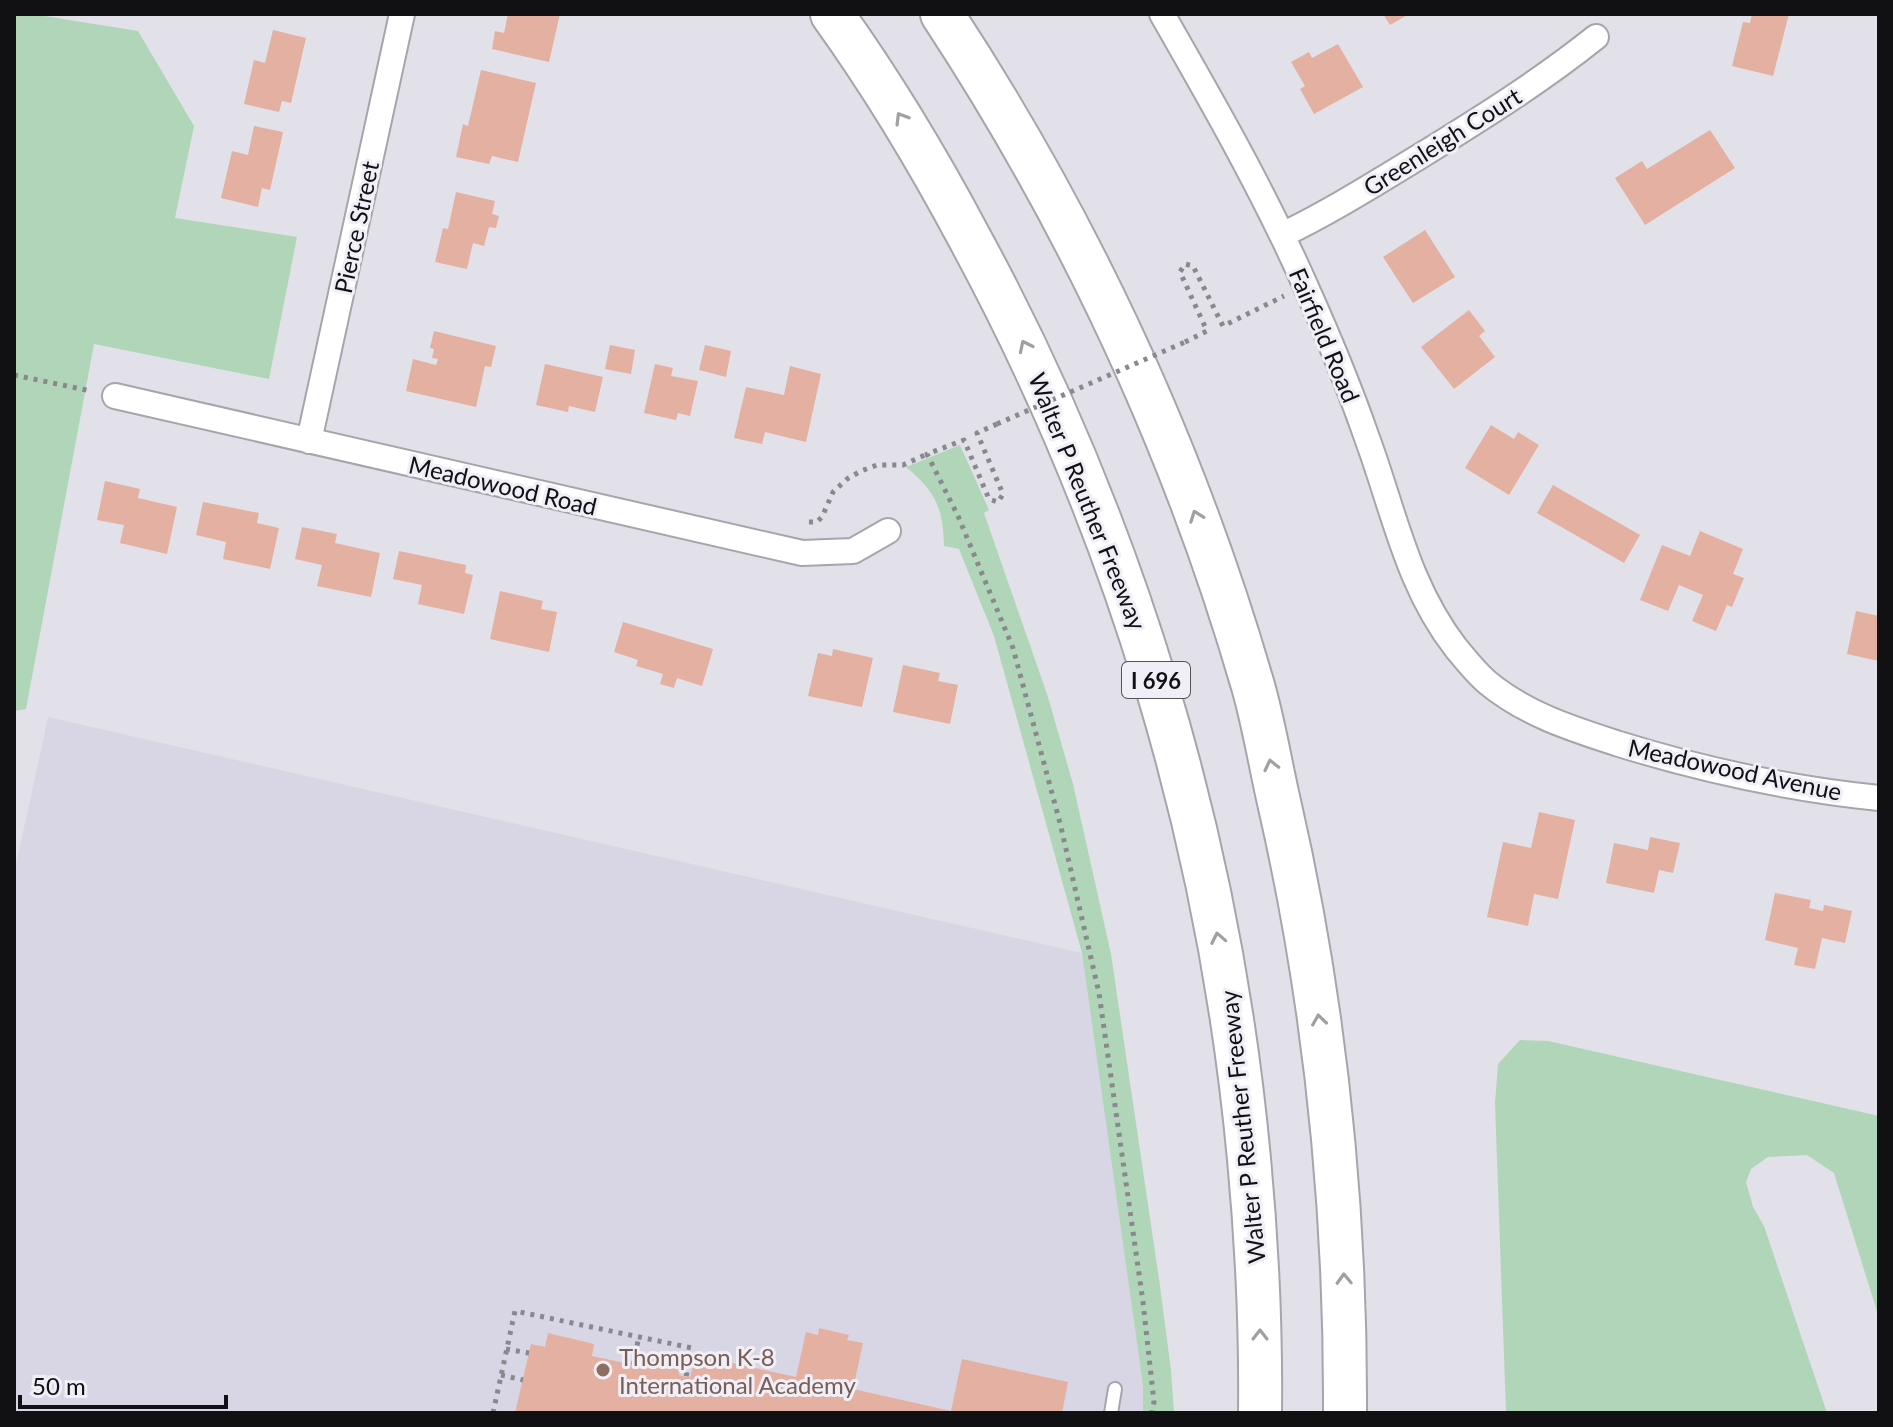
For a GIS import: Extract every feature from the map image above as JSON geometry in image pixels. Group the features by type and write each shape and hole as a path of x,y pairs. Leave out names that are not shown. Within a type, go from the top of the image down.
{"highway":[{"name":"Walter P Reuther Freeway","path":"832,14 902,120 997,287 1063,426 1148,653 1207,879 1238,1056 1259,1295 1260,1413"},
{"path":"942,14 1003,109 1053,199 1144,385 1187,492 1254,688 1297,881 1330,1099 1341,1215 1345,1413"}],"street":[{"name":"Pierce Street","path":"309,441 402,14"},
{"name":"Fairfield Road","path":"1162,14 1282,235 1346,380 1418,586 1447,637 1469,664"},
{"name":"Greenleigh Court","path":"1282,235 1373,185 1503,105 1554,71 1596,37"},
{"name":"Meadowood Road","path":"115,396 802,553 853,551 888,531"},
{"name":"Meadowood Avenue","path":"1469,664 1488,683 1511,699 1538,715 1576,730 1688,764 1814,790 1879,798"}],"lane":[{"path":"1111,1413 1115,1389"}],"path":[{"path":"809,522 817,522 833,492 861,471 877,465 903,465 964,440 989,499 998,502 1003,494 977,433 1207,331 1180,272 1185,264 1193,266 1223,326 1286,295"},
{"path":"14,375 115,396"},
{"path":"927,454 958,516 1013,648 1060,823 1099,993 1143,1302 1154,1402 1152,1413"},
{"path":"493,1413 515,1311 692,1348 686,1377"},
{"path":"633,1365 639,1336"},
{"path":"506,1349 529,1353"},
{"path":"501,1375 523,1380"}],"shaded area":[{"path":"48,717 1082,953 1143,1386 1143,1413 14,1413 14,874"}],"green space":[{"path":"14,14 32,14 138,31 194,126 175,218 297,237 269,379 94,344 26,709 14,711"},
{"path":"960,445 989,510 984,513 1048,697 1073,784 1111,954 1159,1279 1174,1413 1143,1413 1143,1386 1082,953 994,636 959,549 944,546 942,521 936,502 906,467"},
{"path":"1520,1040 1548,1041 1879,1116 1879,1318 1834,1173 1807,1155 1768,1157 1751,1169 1746,1182 1753,1207 1764,1226 1827,1413 1506,1413 1495,1103 1498,1064"}],"building":[{"path":"508,14 560,14 549,62 492,49 495,31 504,33"},
{"path":"1383,14 1409,14 1390,25"},
{"path":"1752,14 1789,14 1773,76 1732,66 1743,22 1750,23"},
{"path":"273,30 306,38 291,103 282,101 279,112 244,104 254,60 265,63"},
{"path":"1338,44 1363,87 1314,114 1300,89 1305,86 1291,62 1309,52 1312,58"},
{"path":"481,70 536,83 518,162 492,156 489,164 456,157 463,124 468,126"},
{"path":"254,126 283,132 270,190 262,188 258,207 221,198 232,151 248,155"},
{"path":"1710,130 1735,168 1645,225 1615,178 1642,161 1647,169"},
{"path":"456,192 495,201 492,214 499,216 496,228 489,227 484,246 473,243 467,269 435,262 443,228 448,229"},
{"path":"1425,230 1455,277 1413,303 1383,257"},
{"path":"1469,310 1485,331 1479,336 1495,357 1454,389 1421,347"},
{"path":"434,331 496,346 491,367 485,366 476,407 406,391 413,359 436,365 438,359 432,358 434,349 430,348"},
{"path":"610,345 635,350 631,374 605,369"},
{"path":"705,345 731,351 726,377 699,370"},
{"path":"545,364 603,377 595,412 569,406 568,412 536,405"},
{"path":"655,364 673,368 671,376 698,381 690,416 678,413 676,420 644,413"},
{"path":"790,366 821,374 806,442 765,432 762,444 734,438 746,387 784,395"},
{"path":"1491,425 1514,439 1518,432 1539,445 1509,495 1465,468"},
{"path":"105,481 140,489 138,498 177,507 167,554 120,543 124,525 97,520"},
{"path":"1553,485 1640,535 1624,563 1537,513"},
{"path":"203,502 259,513 257,523 279,528 270,569 223,559 226,542 196,535"},
{"path":"302,527 337,534 335,543 380,553 371,597 317,586 322,565 295,559"},
{"path":"1700,531 1743,549 1733,574 1744,578 1732,607 1727,605 1716,631 1692,621 1703,595 1679,585 1668,611 1640,600 1662,545 1690,556"},
{"path":"399,551 466,565 465,573 473,575 464,614 418,604 422,585 393,579"},
{"path":"500,591 543,601 541,609 557,612 549,652 490,639"},
{"path":"1856,611 1879,616 1879,661 1847,654"},
{"path":"623,622 713,649 702,686 677,678 674,688 660,684 663,674 636,666 638,660 614,652"},
{"path":"833,649 873,658 862,707 808,696 818,653 832,656"},
{"path":"903,665 940,673 938,681 958,685 950,724 893,712"},
{"path":"1539,812 1575,820 1558,899 1534,894 1528,926 1487,917 1503,842 1531,848"},
{"path":"1650,837 1680,843 1673,873 1659,870 1654,893 1606,883 1614,843 1648,850"},
{"path":"1775,893 1811,900 1809,908 1823,911 1824,905 1852,911 1845,943 1822,938 1815,969 1794,965 1798,948 1765,940"},
{"name":"Thompson K-8 International Academy","path":"819,1328 849,1335 847,1340 863,1343 853,1389 951,1411 962,1359 1068,1382 1062,1413 515,1413 531,1344 545,1347 548,1333 594,1344 592,1356 634,1365 637,1353 682,1363 679,1375 686,1377 690,1377 696,1355 796,1377 806,1332 818,1335"}],"place":[{"name":"Thompson K-8 International Academy","path":"603,1370"}]}
